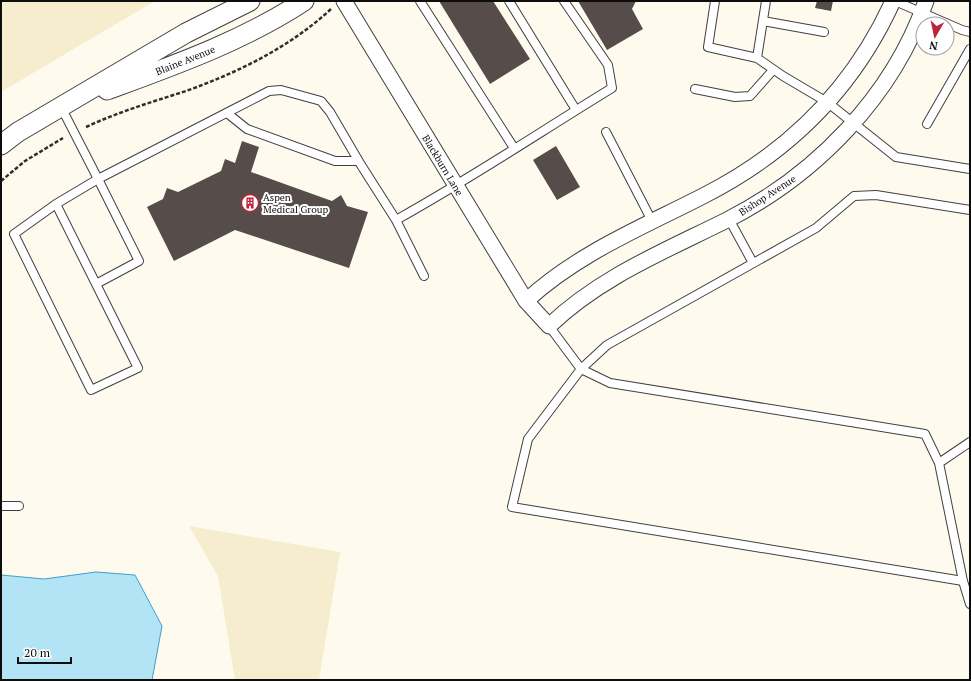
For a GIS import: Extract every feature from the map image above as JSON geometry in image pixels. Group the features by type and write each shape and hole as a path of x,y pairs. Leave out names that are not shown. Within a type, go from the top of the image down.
{"street":[{"name":"Blaine Avenue","path":"1,145 18,132 186,33 250,1"},
{"name":"Blaine Avenue","path":"61,107 195,57 250,32 304,1"},
{"path":"526,301 546,283 611,241 707,194 750,169 789,140 827,102 856,68 894,1"},
{"name":"Blackburn Lane","path":"340,3 456,186 526,301 549,326"},
{"name":"Bishop Avenue","path":"549,326 568,307 615,276 729,219 772,193 811,165 852,124 878,92 900,57 924,7"}],"lane":[{"path":"509,1 576,110"},
{"path":"396,220 456,186 514,148 612,88 608,65 564,1"},
{"path":"715,1 708,47 757,58 827,102 852,124 896,157 970,169"},
{"path":"757,58 766,1"},
{"path":"894,1 924,7 962,30 970,32"},
{"path":"420,2 514,148"},
{"path":"763,21 824,32"},
{"path":"928,124 970,50"},
{"path":"695,89 735,97 750,96 774,70"},
{"path":"56,204 138,368 91,390 14,234 56,204 98,179 269,91 281,90 321,101 330,112 358,161 396,220 424,276"},
{"path":"61,107 139,261 96,284"},
{"path":"227,113 247,129 335,161 358,161"},
{"path":"606,132 652,222"},
{"path":"964,581 512,507 528,439 581,369 607,345 816,228 854,196 876,195 970,210"},
{"path":"729,219 753,263"},
{"path":"549,326 581,369 610,383 925,434 939,463 970,604"},
{"path":"939,463 970,442"},
{"path":"1,506 19,506"}],"path":[{"path":"1,181 25,161 58,140 132,108 185,91 245,66 303,33 340,3"}],"shaded area":[{"path":"1,1 155,1 1,92"},
{"path":"189,526 340,552 319,680 235,680 218,576"}],"water":[{"path":"96,572 135,575 162,626 152,680 1,680 1,575 44,579"}],"building":[{"path":"439,1 493,1 530,59 490,84"},
{"path":"578,1 636,1 632,9 643,29 607,50"},
{"path":"817,1 833,1 831,11 815,8"},
{"name":"Aspen Medical Group","path":"242,141 259,147 251,172 332,201 341,195 347,206 368,212 349,268 235,230 174,261 147,207 163,199 167,188 178,192 221,171 225,159 235,163"},
{"path":"556,146 580,187 557,200 533,160"}],"place":[{"name":"Aspen Medical Group","path":"250,203"}]}
